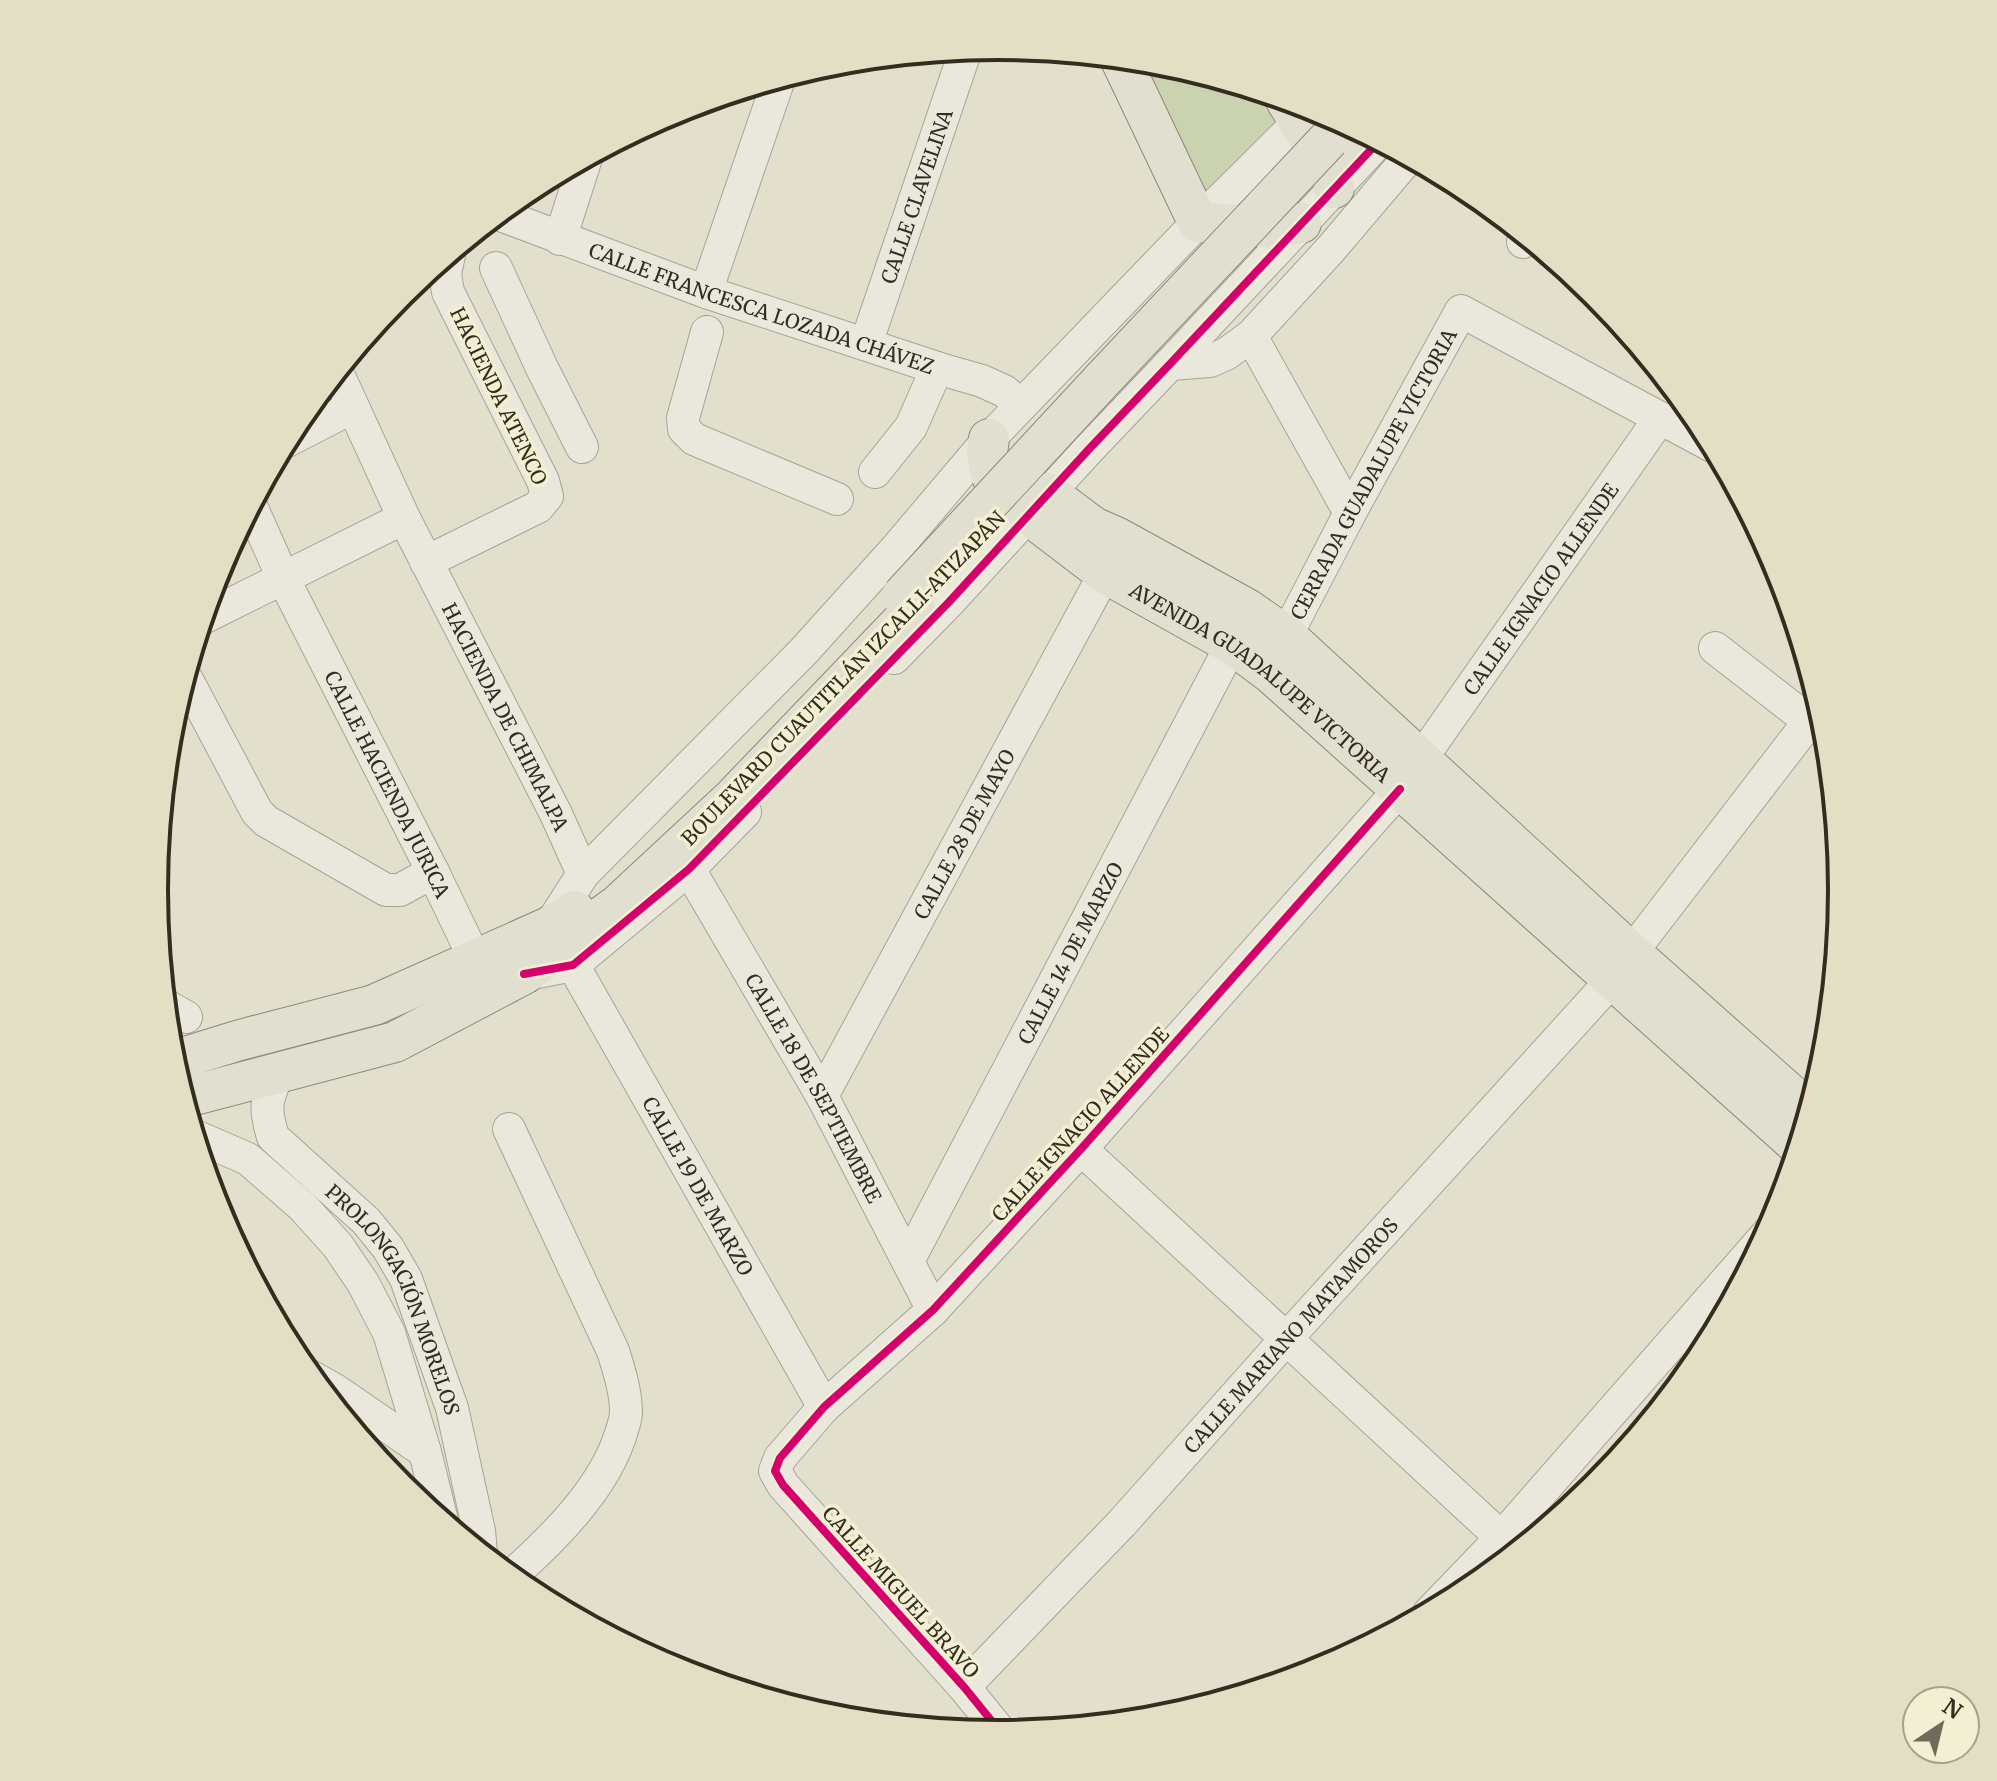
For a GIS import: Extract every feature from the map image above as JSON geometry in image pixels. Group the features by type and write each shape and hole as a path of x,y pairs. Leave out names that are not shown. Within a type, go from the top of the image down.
{"main road":[{"path":"1126,70 1198,222 1273,228 1301,223"},
{"path":"1303,118 1332,175 1334,188"},
{"name":"BOULEVARD CUAUTITLÁN IZCALLI-ATIZAPÁN","path":"194,1095 395,1042 497,975 603,890 719,790 1336,132"},
{"name":"BOULEVARD CUAUTITLÁN IZCALLI-ATIZAPÁN","path":"185,1057 240,1040 497,975 549,927 742,789 1353,140"},
{"name":"AVENIDA GUADALUPE VICTORIA","path":"989,439 987,453 993,479 1116,537 1247,609 1286,636 1411,774 1622,966 1791,1138"},
{"name":"AVENIDA GUADALUPE VICTORIA","path":"1039,503 1066,545 1105,573 1232,644 1411,774"},
{"name":"AVENIDA GUADALUPE VICTORIA","path":"1622,966 1801,1105"}],"street":[{"name":"CALLE CLAVELINA","path":"866,344 962,61"},
{"path":"706,292 775,91"},
{"path":"603,890 803,652 989,439 1198,222 1294,115"},
{"path":"497,975 573,965 689,869 949,602 1371,149"},
{"path":"1170,364 1210,361 1251,336 1402,165"},
{"path":"560,239 582,172"},
{"name":"CALLE FRANCESCA LOZADA CHÁVEZ","path":"511,219 706,292 982,381 1004,391 1021,405"},
{"path":"496,268 582,447"},
{"name":"HACIENDA ATENCO","path":"426,562 538,507 547,496 543,481 448,292 446,271"},
{"name":"CERRADA GUADALUPE VICTORIA","path":"1286,636 1461,311 1688,427"},
{"path":"707,332 683,418 684,429 694,439 837,499"},
{"path":"1251,336 1350,513"},
{"path":"498,392 542,368"},
{"path":"875,472 911,427 937,368"},
{"name":"HACIENDA DE CHIMALPA","path":"342,383 404,518 560,823 603,890"},
{"path":"307,431 353,407"},
{"name":"CALLE IGNACIO ALLENDE","path":"775,1471 780,1458 824,1407 933,1310 1081,1149 1411,774 1689,428"},
{"name":"CALLE HACIENDA JURICA","path":"256,518 283,578 433,872 497,975"},
{"path":"217,611 404,518"},
{"name":"CALLE 28 DE MAYO","path":"822,1096 1105,573"},
{"name":"CALLE 14 DE MARZO","path":"908,1261 1232,644"},
{"path":"1715,648 1809,709"},
{"path":"193,690 257,812 266,821 386,890 400,890 433,872"},
{"name":"CALLE MARIANO MATAMOROS","path":"964,1687 1122,1523 1622,966 1811,718"},
{"name":"CALLE 18 DE SEPTIEMBRE","path":"689,869 822,1096 933,1310"},
{"name":"CALLE 19 DE MARZO","path":"573,965 824,1407"},
{"name":"PROLONGACIÓN MORELOS","path":"278,1073 266,1100 273,1137 366,1221 388,1248 406,1279 452,1408 480,1538"},
{"path":"509,1129 613,1351 627,1414 619,1442 601,1476 571,1517 520,1568"},
{"name":"PROLONGACIÓN MORELOS","path":"207,1141 248,1159 303,1207 338,1246 363,1283 389,1333 437,1502"},
{"path":"1081,1149 1510,1544 1736,1272"},
{"path":"336,1391 425,1452"},
{"name":"CALLE MIGUEL BRAVO","path":"775,1471 783,1485 991,1721"}],"green space":[{"path":"1134,71 1213,88 1280,110 1285,119 1217,187 1206,191 1194,185"}],"cycle path":[{"path":"524,974 573,965 689,869 949,602 1372,149"},
{"path":"991,1721 783,1485 775,1471 780,1458 824,1407 933,1310 1081,1149 1400,789"}]}
